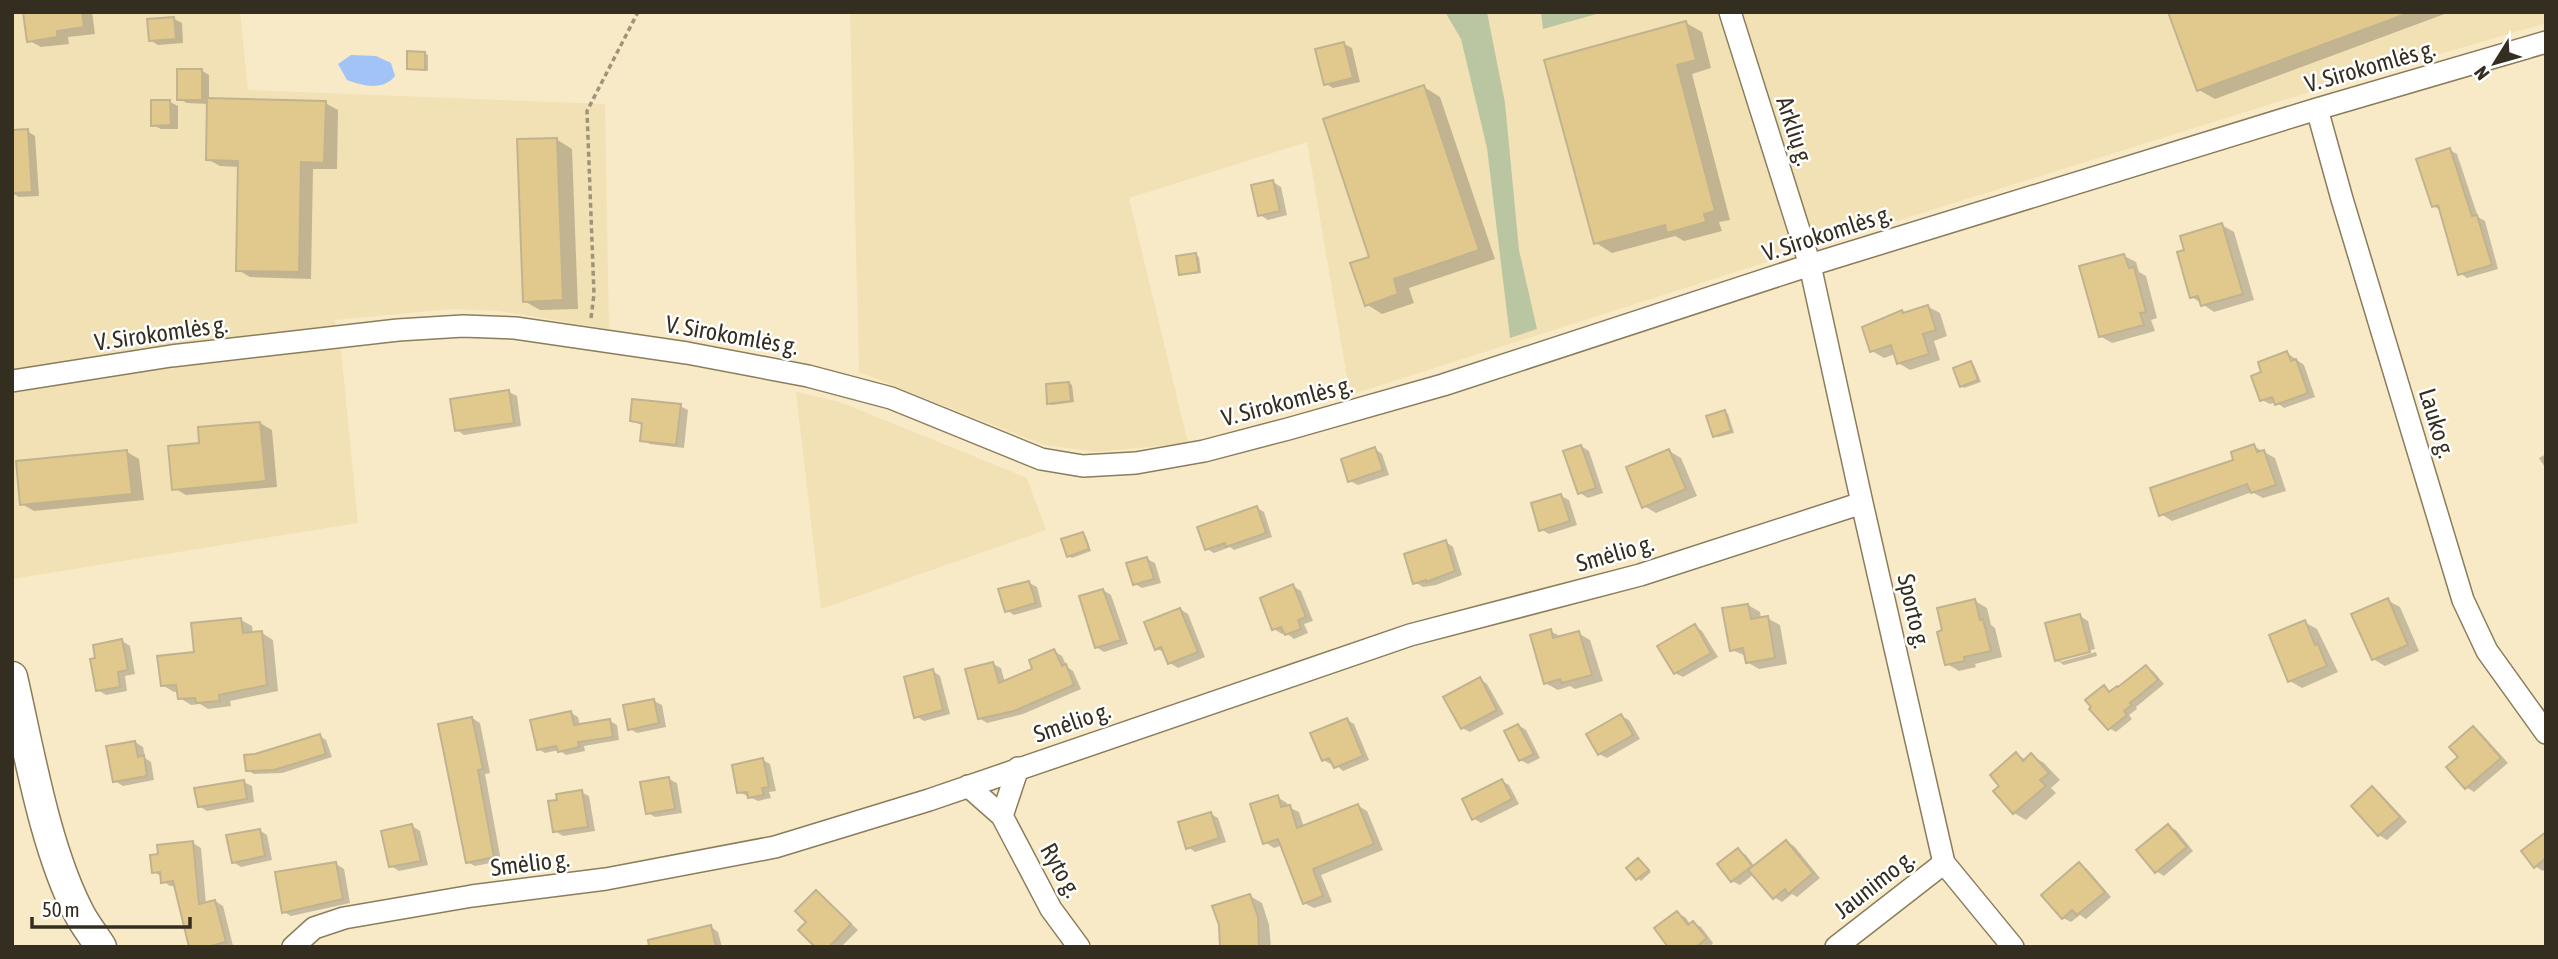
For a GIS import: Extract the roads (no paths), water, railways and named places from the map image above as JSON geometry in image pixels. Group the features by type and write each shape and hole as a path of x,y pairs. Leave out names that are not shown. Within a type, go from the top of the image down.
{"main road":[{"path":"12,677 53,843 80,915 101,947"}],"street":[{"name":"Arklių g.","path":"1730,12 1810,265"},
{"name":"V. Sirokomlės g.","path":"12,382 171,356 398,330 463,326 514,328 587,337 808,376 891,398 1041,459 1083,466 1150,460 1288,429 1443,385 1810,265 2317,108 2546,42"},
{"name":"Lauko g.","path":"2317,108 2345,211 2463,600 2487,651 2546,733"},
{"name":"Sporto g.","path":"1810,265 1861,503 1944,863 2013,947"},
{"name":"Smėlio g.","path":"293,947 314,928 344,918 606,879 775,847 861,822 1402,638 1640,575 1861,503"},
{"path":"1002,816 1018,768"},
{"name":"Ryto g.","path":"968,786 1002,816 1051,909 1079,947"},
{"name":"Jaunimo g.","path":"1836,947 1944,863"}],"water":[{"path":"351,55 376,56 391,63 395,76 379,85 347,80 338,64"}]}
